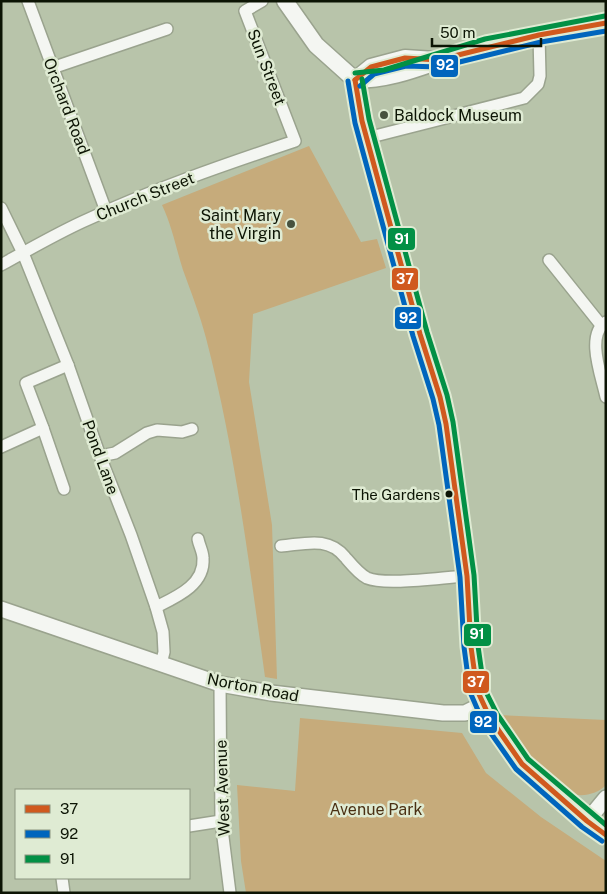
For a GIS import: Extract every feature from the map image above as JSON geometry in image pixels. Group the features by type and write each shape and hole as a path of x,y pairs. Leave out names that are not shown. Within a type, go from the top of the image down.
{"main road":[{"path":"286,1 316,45 355,80 362,121 420,334 440,397 453,466 467,576 473,670 477,690 500,735 522,764 587,821 606,835"},
{"path":"355,80 371,80 398,75 438,60 539,36 606,23"}],"street":[{"name":"Orchard Road","path":"28,1 106,211"},
{"name":"Sun Street","path":"262,1 245,11 295,141"},
{"path":"52,68 166,29"},
{"path":"367,138 508,104 524,98 538,84 540,76 539,36"},
{"name":"Church Street","path":"1,265 106,211 228,164 295,141"},
{"name":"Pond Lane","path":"1,208 23,253 68,365 100,456 131,535 163,632 164,652 161,664"},
{"path":"549,260 604,323 597,332 595,346 606,397"},
{"path":"64,489 26,383 68,365"},
{"path":"1,447 43,428"},
{"path":"100,456 115,453 147,433 157,430 182,432 192,429"},
{"path":"156,607 186,590 200,576 203,557 198,539"},
{"path":"281,546 317,542 333,546 339,550 351,565 366,577 375,580 418,580 467,576"},
{"name":"Norton Road","path":"1,608 220,684 271,693 443,713 465,713 483,704"},
{"name":"West Avenue","path":"220,684 221,821 230,893"},
{"path":"587,821 606,798"},
{"path":"190,826 221,821"},
{"path":"62,879 64,893"}],"green space":[{"path":"309,146 361,242 377,239 386,268 253,314 249,382 272,525 277,679 265,677 233,464 206,338 169,221 162,205"},
{"path":"499,715 606,720 606,785 599,791 589,794 579,795 568,792 533,760 518,743"},
{"name":"Avenue Park","path":"300,718 462,733 486,773 541,817 606,861 606,893 246,893 241,861 237,785 295,791"}],"transit line":[{"name":"91","path":"355,73 384,70 485,39 605,16"},
{"name":"37","path":"355,80 371,67 405,58 438,60 539,35 606,23"},
{"name":"92","path":"360,86 374,74 406,66 439,67 541,42 606,31"},
{"name":"91","path":"362,79 369,119 453,422 474,575 478,646 484,688 497,714 528,759 606,825"},
{"name":"37","path":"355,80 362,121 446,424 467,576 471,647 477,690 490,718 522,764 587,821 606,835"},
{"name":"92","path":"348,81 355,123 439,425 460,577 464,647 470,692 483,722 516,769 582,827 602,841"}],"place":[{"name":"Baldock Museum","path":"384,115"},
{"name":"Saint Mary the Virgin","path":"291,224"},
{"name":"The Gardens","path":"449,494"}]}
